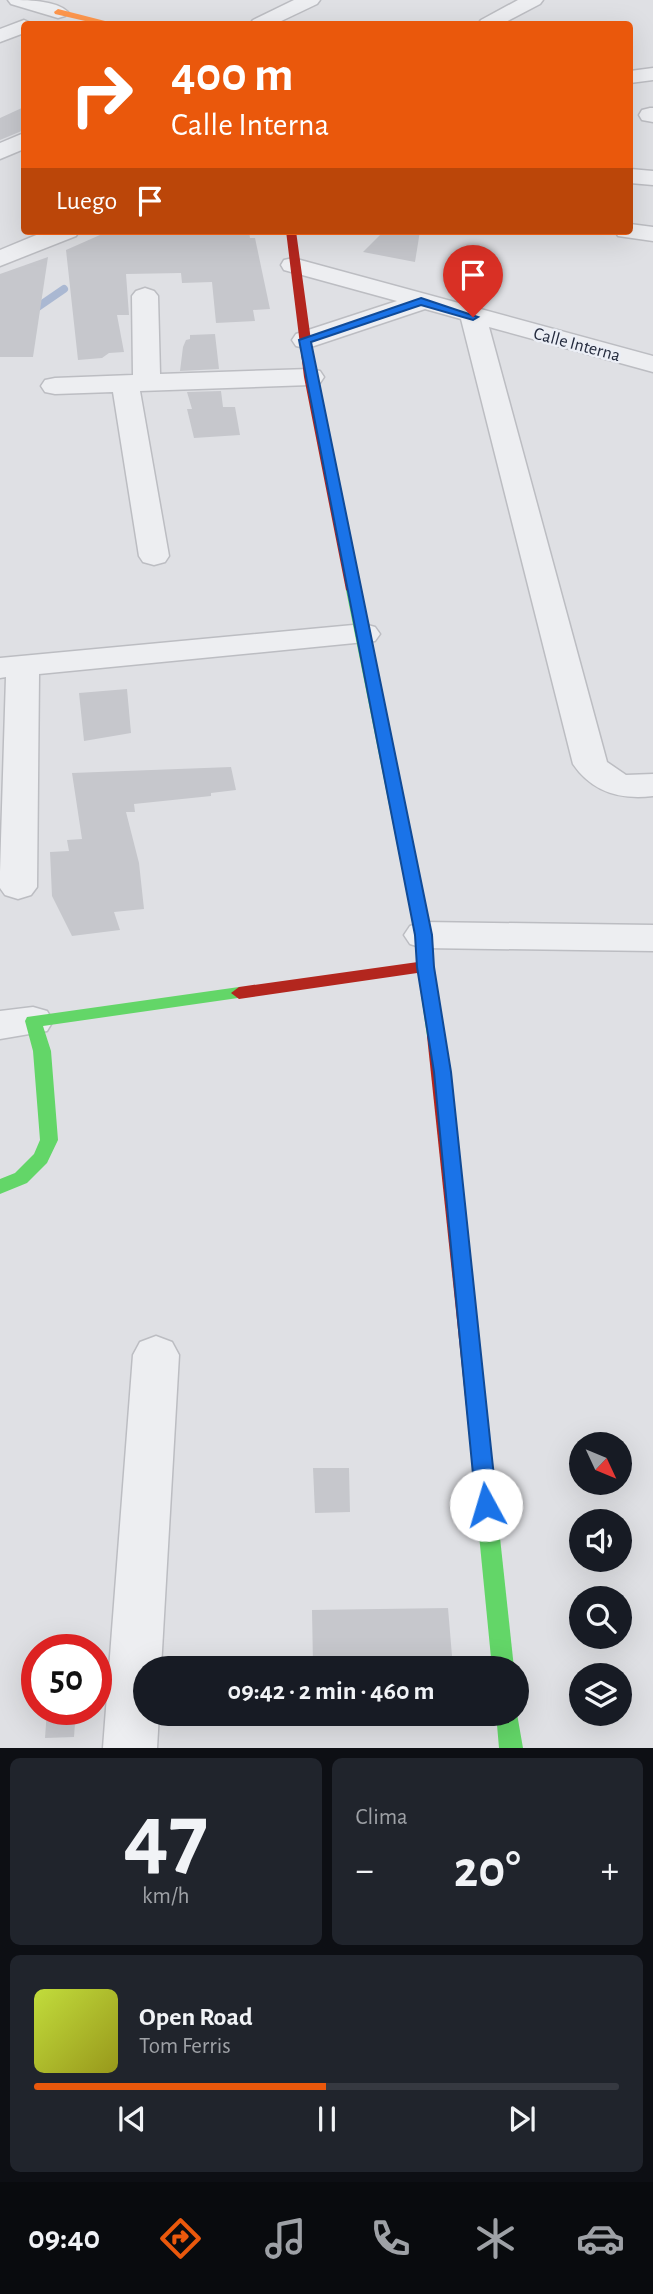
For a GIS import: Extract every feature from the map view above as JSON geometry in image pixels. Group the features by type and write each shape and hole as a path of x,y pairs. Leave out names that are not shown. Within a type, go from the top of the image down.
{"main road":[{"path":"58,12 83,0"},
{"path":"58,12 94,21"},
{"path":"291,235 293,265 310,377 364,634 424,951 443,1072 502,1656"},
{"path":"16,1023 424,951"},
{"path":"0,1187 21,1178 41,1158 49,1140 42,1051 16,1023"},
{"path":"509,1726 511,1748"}],"street":[{"path":"18,0 58,12"},
{"path":"266,21 310,0"},
{"path":"494,21 533,0"},
{"path":"36,21 58,12"},
{"path":"0,36 21,27"},
{"path":"633,77 653,74"},
{"path":"0,152 21,142"},
{"path":"633,177 653,178"},
{"path":"633,232 653,234"},
{"path":"0,259 57,235"},
{"name":"Calle Interna","path":"293,265 473,317 653,364"},
{"path":"145,296 136,383 154,556"},
{"path":"305,340 421,302"},
{"path":"473,317 590,764 611,784 631,788 653,785"},
{"path":"55,386 310,377"},
{"path":"18,887 12,668 364,634"},
{"path":"424,951 653,938"},
{"path":"130,1748 156,1355"}],"building":[{"path":"21,108 21,131 0,140 0,118"},
{"path":"100,235 250,235 250,238 255,238 270,309 253,310 255,321 216,323 212,282 182,283 181,273 126,274 129,315 117,315 124,352 109,353 102,358 78,360 66,250"},
{"path":"380,235 419,235 415,262 363,252"},
{"path":"48,257 33,357 0,357 0,274"},
{"path":"215,334 219,369 180,371 183,347 190,335"},
{"path":"221,391 223,407 235,407 240,435 194,438 187,409 192,409 187,392"},
{"path":"127,689 131,733 84,741 79,693"},
{"path":"231,767 236,790 211,793 211,796 134,804 135,812 126,812 139,863 144,909 114,912 120,930 72,936 52,896 50,852 69,851 67,840 82,839 72,773"},
{"path":"313,1468 349,1468 350,1512 315,1513"},
{"path":"448,1608 452,1656 313,1656 312,1610"},
{"path":"46,1725 75,1725 74,1737 45,1738"}],"waterway":[{"path":"32,311 64,289"}],"traffic: fast":[{"path":"353,590 423,935 425,967 436,1036"},
{"path":"0,1187 21,1178 41,1158 49,1140 42,1051 33,1021 239,993"},
{"path":"482,1463 502,1656"},
{"path":"508,1726 511,1748"}],"traffic: slow":[{"path":"58,12 94,21"}],"traffic: jam":[{"path":"292,235 310,377 353,590"},
{"path":"239,993 425,967"},
{"path":"436,1036 482,1463"}],"route":[{"path":"473,317 421,302 305,340 310,377 424,935 425,967 443,1072 486,1505"}]}
